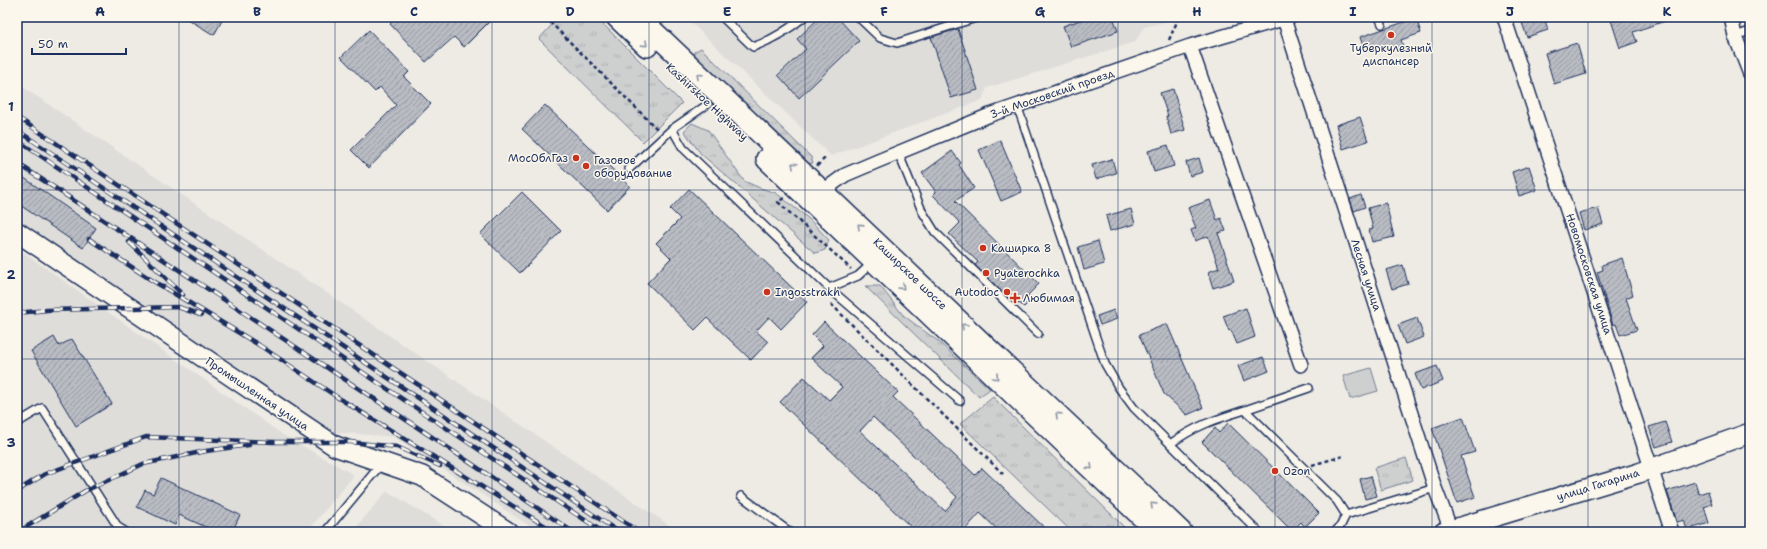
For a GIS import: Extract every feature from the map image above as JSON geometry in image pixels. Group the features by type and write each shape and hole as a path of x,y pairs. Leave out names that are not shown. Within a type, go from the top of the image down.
{"main road":[{"name":"Kashirskoe Highway","path":"617,17 874,260"},
{"name":"Каширское шоссе","path":"638,17 1181,532"},
{"name":"Каширское шоссе","path":"874,260 1158,532"}],"street":[{"name":"Новомосковская улица","path":"1504,17 1672,532"},
{"path":"1731,17 1735,36 1750,74"},
{"name":"3-й Московский проезд","path":"823,191 845,175 898,152 1017,105 1190,46 1280,19"},
{"name":"Лесная улица","path":"1280,19 1448,531"},
{"path":"1190,46 1301,365"},
{"name":"Промышленная улица","path":"17,232 332,444 422,476 508,532"},
{"name":"улица Гагарина","path":"1448,531 1480,527 1750,433"}],"lane":[{"path":"722,17 752,47 769,41 792,27 804,17"},
{"path":"858,17 880,38 897,43 979,17"},
{"path":"1735,36 1750,31"},
{"path":"629,169 672,129 708,104"},
{"path":"1017,105 1105,364 1118,388 1134,408 1259,532"},
{"path":"672,129 683,148 828,288 960,401"},
{"path":"898,152 922,211 931,227 945,243 1038,334"},
{"path":"828,288 858,276 874,260"},
{"path":"1170,444 1190,430 1202,424 1309,388"},
{"path":"17,423 42,408 118,527 126,532"},
{"path":"1245,410 1341,505 1346,515"},
{"path":"325,532 382,463"},
{"path":"1335,532 1341,525 1346,515 1435,488"},
{"path":"741,496 790,532"}],"path":[{"path":"1161,56 1179,17"},
{"path":"790,194 778,202 858,276"},
{"path":"1303,467 1343,456"}],"shaded area":[{"path":"685,17 1165,17 1166,22 1144,27 1135,42 987,88 982,100 831,156"},
{"path":"17,83 679,532 539,532 394,437 331,432 17,224"},
{"path":"17,248 283,435 354,475 307,532 17,532"},
{"path":"387,491 454,532 352,532"}],"green space":[{"path":"559,17 596,17 682,103 643,142 539,39"},
{"path":"701,48 811,157 813,163 805,164 699,62 694,52"},
{"path":"692,123 708,130 744,181 776,193 809,219 829,240 825,250 815,253 701,154 684,131"},
{"path":"865,286 880,286 903,315 939,342 990,389 979,397"},
{"path":"1371,368 1378,391 1350,399 1343,376"},
{"path":"993,397 1129,532 1072,532 960,424"},
{"path":"1406,458 1413,480 1381,490 1374,468"}],"building":[{"path":"184,17 224,17 214,35"},
{"path":"397,17 494,17 464,47 454,37 426,62 390,24"},
{"path":"820,17 837,17 859,41 799,98 778,75 806,49 797,39"},
{"path":"1089,17 1113,17 1118,31 1071,47 1063,26"},
{"path":"1520,17 1544,17 1548,30 1527,37"},
{"path":"1610,17 1671,17 1671,19 1633,32 1637,42 1620,48"},
{"name":"Туберкулезный диспансер","path":"1416,18 1421,33 1401,40 1403,46 1384,52 1382,46 1365,52 1360,37"},
{"path":"958,29 978,90 951,98 931,37"},
{"path":"369,30 409,72 404,77 431,104 369,168 351,150 396,105 380,87 375,92 341,57"},
{"path":"1577,43 1586,74 1554,84 1545,53"},
{"path":"1173,89 1185,130 1171,134 1166,116 1168,116 1160,93"},
{"name":"МосОблГаз","path":"545,105 630,186 607,210 522,129"},
{"path":"1360,117 1368,141 1343,149 1336,125"},
{"path":"1000,140 1022,192 1001,201 979,150"},
{"path":"1168,145 1174,166 1154,172 1148,151"},
{"name":"Каширка 8","path":"952,151 961,163 959,165 974,188 955,201 1039,284 1028,295 1032,299 1024,307 1019,303 1016,306 975,265 978,262 949,234 960,223 933,195 936,192 922,173"},
{"path":"1199,158 1203,172 1190,176 1186,162"},
{"path":"1112,159 1116,173 1096,179 1092,165"},
{"path":"1529,166 1537,190 1519,196 1512,172"},
{"path":"17,173 96,228 83,248 17,203"},
{"path":"689,189 807,302 781,329 769,317 756,331 768,342 751,360 707,318 695,330 647,283 671,258 656,243 680,219 670,209"},
{"path":"522,192 561,231 520,273 480,234"},
{"path":"1361,195 1365,207 1354,211 1350,199"},
{"path":"1210,200 1217,220 1221,218 1226,231 1218,233 1234,281 1213,288 1208,272 1219,268 1208,236 1195,241 1191,230 1196,228 1188,208"},
{"path":"1386,203 1394,237 1372,242 1369,230 1373,229 1368,208"},
{"path":"1598,208 1603,224 1584,230 1579,213"},
{"path":"1131,209 1135,224 1110,231 1106,216"},
{"path":"1098,241 1104,264 1084,270 1078,247"},
{"path":"1622,258 1633,295 1626,298 1637,330 1620,335 1616,324 1613,325 1597,272 1603,270 1602,265"},
{"path":"1403,265 1408,284 1392,289 1386,270"},
{"path":"1246,308 1255,337 1237,344 1231,330 1229,331 1223,316"},
{"path":"1114,310 1117,319 1100,325 1097,316"},
{"path":"1417,318 1424,337 1405,344 1398,325"},
{"path":"824,322 898,392 893,397 975,475 982,468 1049,532 1000,532 980,513 963,532 916,532 780,402 804,377 829,400 842,387 811,358 823,346 812,335","holes":["873,417 957,497 945,511 860,431"]},
{"path":"1167,324 1203,408 1187,415 1164,394 1139,335"},
{"path":"54,337 59,346 72,339 112,404 76,426 31,351"},
{"path":"1263,357 1269,371 1244,381 1238,366"},
{"path":"1437,366 1443,381 1421,390 1415,374"},
{"path":"1463,417 1475,452 1461,456 1475,497 1457,503 1432,428"},
{"path":"1665,422 1672,442 1656,447 1649,427"},
{"path":"1228,423 1319,513 1305,527 1301,522 1292,531 1202,442 1215,428 1219,433"},
{"path":"1371,476 1377,496 1365,499 1360,479"},
{"path":"161,478 240,515 232,532 217,532 179,515 175,525 137,507 145,490 153,494"},
{"path":"1695,482 1699,494 1708,491 1712,504 1704,507 1709,523 1687,530 1684,520 1677,522 1667,491"}],"railway":[{"path":"17,117 639,532"},
{"path":"17,130 619,532"},
{"path":"17,140 603,532"},
{"path":"17,163 573,532"},
{"path":"89,239 150,279 259,345 337,397 555,532"},
{"path":"129,242 183,295"},
{"path":"17,313 47,310 178,307 201,315"},
{"path":"17,491 45,474 146,437 273,442 350,442 397,447 440,466"},
{"path":"18,532 85,491 143,464 206,451 249,445"}],"place":[{"name":"Туберкулезный диспансер","path":"1391,35"},
{"name":"МосОблГаз","path":"576,158"},
{"name":"Газовое оборудование","path":"586,166"},
{"name":"Каширка 8","path":"983,248"},
{"name":"Pyaterochka","path":"986,273"},
{"name":"Ingosstrakh","path":"767,292"},
{"name":"Autodoc","path":"1007,292"},
{"name":"Любимая","path":"1015,298"},
{"name":"Ozon","path":"1275,471"}]}
